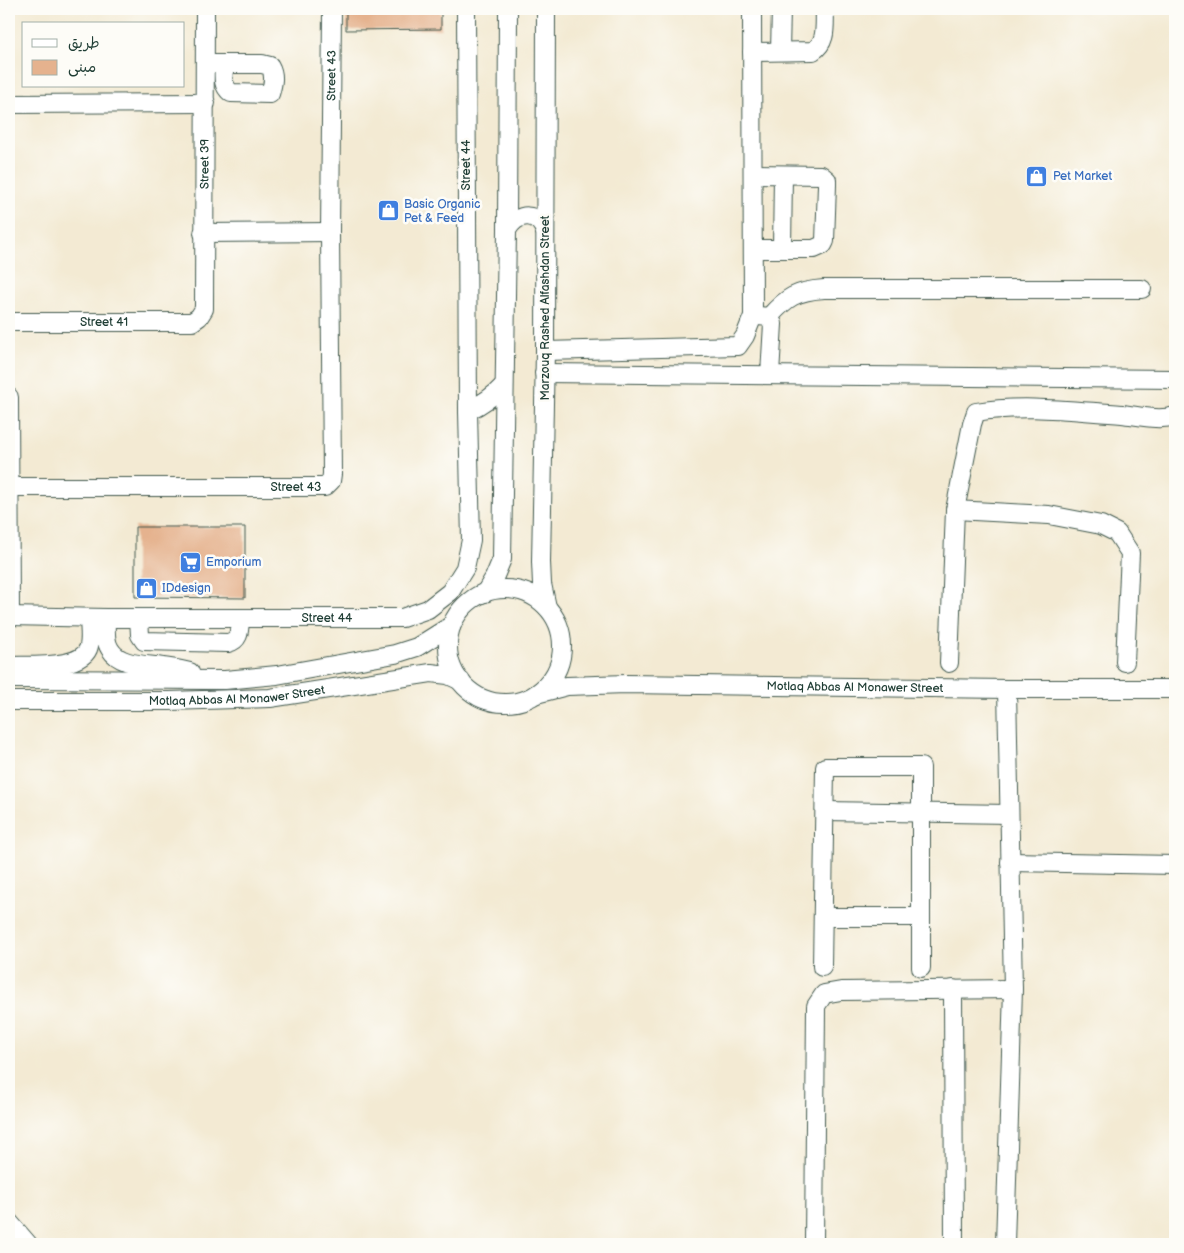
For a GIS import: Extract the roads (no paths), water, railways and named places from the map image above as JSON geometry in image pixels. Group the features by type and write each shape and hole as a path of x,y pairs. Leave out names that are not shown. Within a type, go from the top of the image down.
{"street":[{"name":"Street 39","path":"198,317 204,309 205,9"},
{"name":"Street 43","path":"10,487 325,487 330,481 332,474 330,232 332,9"},
{"name":"Street 44","path":"9,616 97,618 402,618 428,609 450,592 465,568 471,540 468,411 466,9"},
{"path":"484,593 494,578 502,559 508,9"},
{"name":"Marzouq Rashed Alfashdan Street","path":"546,9 545,351 541,562 546,607"},
{"path":"752,9 753,249 761,317"},
{"path":"780,9 780,52"},
{"path":"752,52 812,50 820,46 824,39 825,9"},
{"path":"206,64 224,64"},
{"path":"9,104 206,103"},
{"path":"752,174 821,175 827,180 828,185 826,241 823,245 814,248 753,249"},
{"path":"782,249 783,175"},
{"path":"507,230 512,222 519,217 528,216 542,224 545,232"},
{"path":"203,233 330,232"},
{"path":"545,351 738,346 761,317 791,296 805,291 824,289 1142,288"},
{"name":"Street 41","path":"9,322 192,322 198,317"},
{"path":"761,317 773,324 770,374"},
{"path":"544,373 1175,379"},
{"path":"468,411 496,394 504,385"},
{"path":"9,396 9,616"},
{"path":"949,663 955,510 976,412 1001,408 1125,414 1165,419 1175,416"},
{"path":"468,411 492,419 503,427"},
{"path":"955,510 1049,515 1101,525 1117,533 1130,553 1125,662"},
{"path":"501,589 518,590 533,597 546,607 556,620 562,636 562,653 558,669 549,683 536,694 524,700 510,703 496,702 483,698 470,691 460,681 453,668 448,640 452,625 460,612 471,601 484,593 501,589"},
{"path":"9,666 71,663 82,657 89,648 97,618"},
{"path":"97,618 106,636 108,647 115,656 127,662 164,667 225,680"},
{"path":"139,618 140,635 144,641 228,643 234,641 238,636 240,618"},
{"name":"Motlaq Abbas Al Monawer Street","path":"9,679 225,680 277,675 395,654 417,647 452,625"},
{"name":"Motlaq Abbas Al Monawer Street","path":"9,701 169,701 270,698 432,673 448,675 460,681"},
{"name":"Motlaq Abbas Al Monawer Street","path":"536,694 567,686 626,684 1006,690 1175,690"},
{"path":"1005,1244 1013,989 1006,690"},
{"path":"822,967 825,767 921,767 921,968"},
{"path":"825,811 1009,814"},
{"path":"1010,862 1175,865"},
{"path":"823,916 921,916"},
{"path":"814,1244 816,1006 824,994 841,991 1013,989"},
{"path":"953,990 954,1244"},
{"path":"9,1222 28,1244"}],"place":[{"name":"Pet Market","path":"1037,176"},
{"name":"Basic Organic Pet & Feed","path":"388,211"},
{"name":"Emporium","path":"190,562"},
{"name":"IDdesign","path":"146,588"}]}
